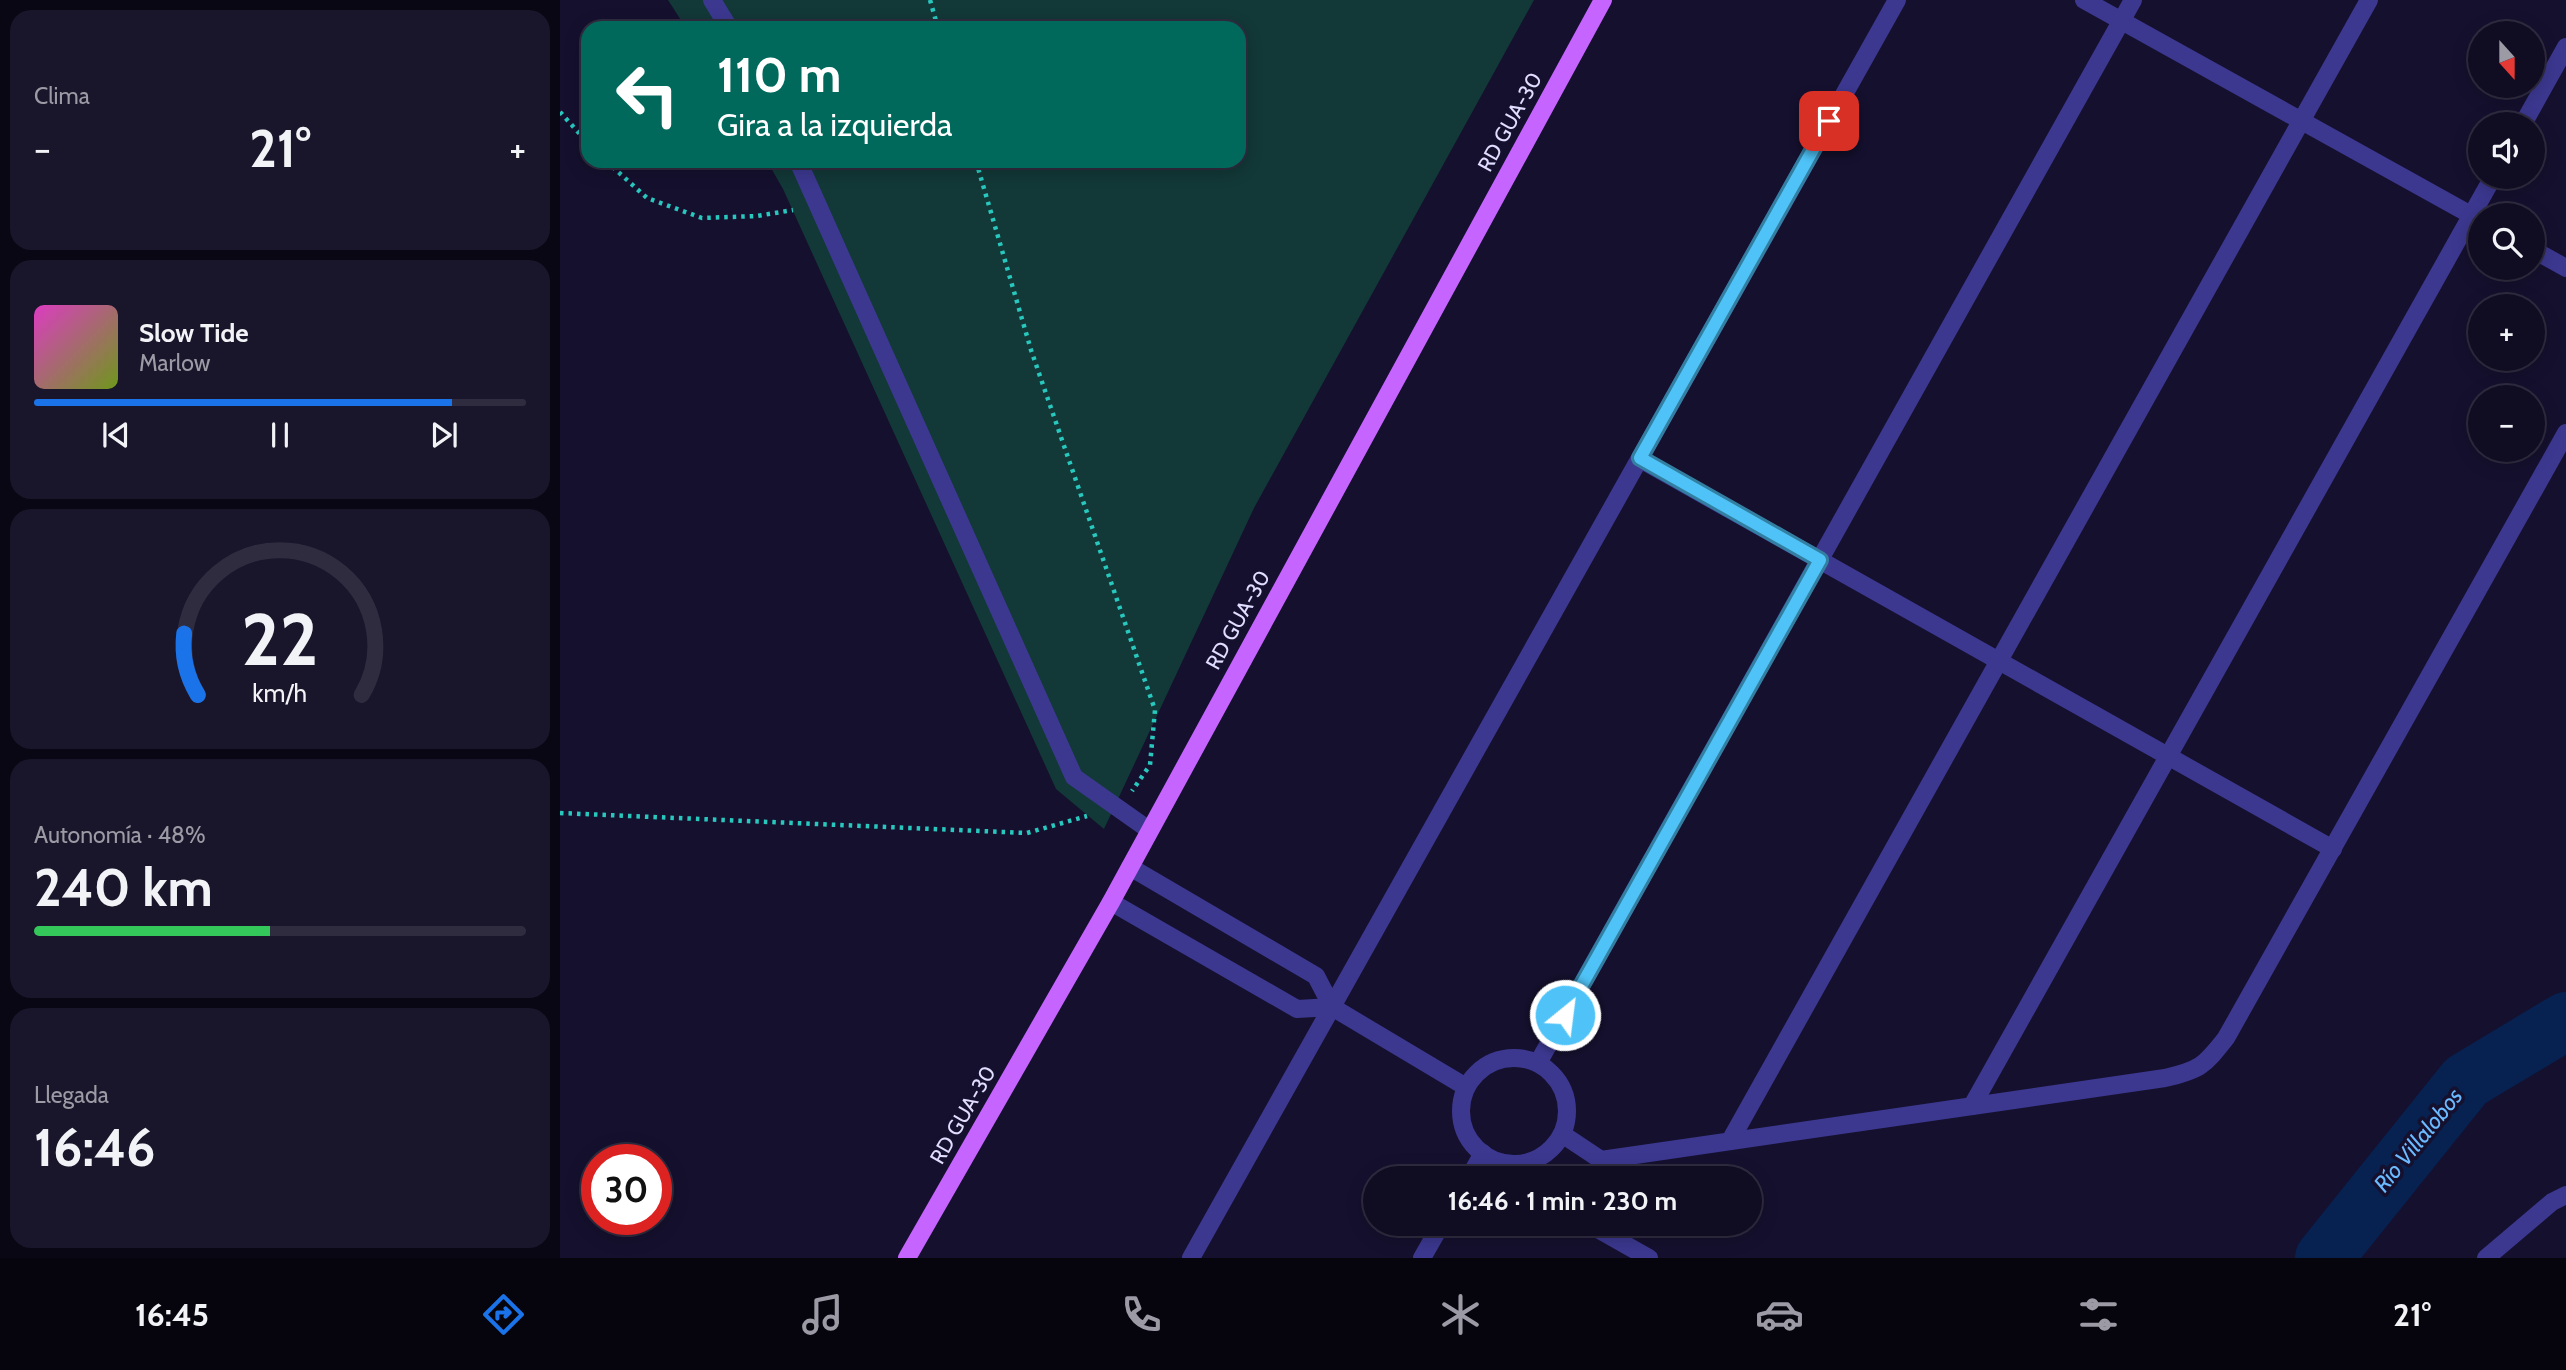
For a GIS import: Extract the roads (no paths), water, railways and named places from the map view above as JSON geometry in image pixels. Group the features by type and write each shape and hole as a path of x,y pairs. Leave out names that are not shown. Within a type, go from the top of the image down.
{"main road":[{"name":"RD GUA-30","path":"907,1258 1111,902 1603,0"}],"street":[{"path":"712,0 725,21"},
{"path":"1191,1258 1897,0"},
{"path":"2084,0 2468,214"},
{"path":"1538,1063 2133,0"},
{"path":"1730,1141 2369,0"},
{"path":"2530,112 2566,47"},
{"path":"800,168 1074,777 1149,830"},
{"path":"1972,1106 2468,232"},
{"path":"2545,256 2566,268"},
{"path":"1562,1134 1601,1160 2165,1077 2199,1068 2226,1038 2566,433"},
{"path":"1640,458 2333,849"},
{"path":"1130,867 1316,976 1332,1007 1466,1087"},
{"path":"1111,902 1297,1009 1332,1007"},
{"path":"1504,1166 1483,1153 1467,1135 1461,1120 1461,1103 1466,1087 1476,1073 1497,1061 1522,1058 1538,1063 1552,1073 1562,1086 1567,1102 1567,1119 1562,1134 1552,1148 1539,1158 1519,1166"},
{"path":"1476,1166 1483,1153"},
{"path":"2486,1258 2552,1202 2566,1195"},
{"path":"1422,1258 1435,1236"},
{"path":"1610,1236 1649,1258"}],"waterway":[{"name":"Río Villalobos","path":"2324,1258 2466,1081 2566,1021"}]}
